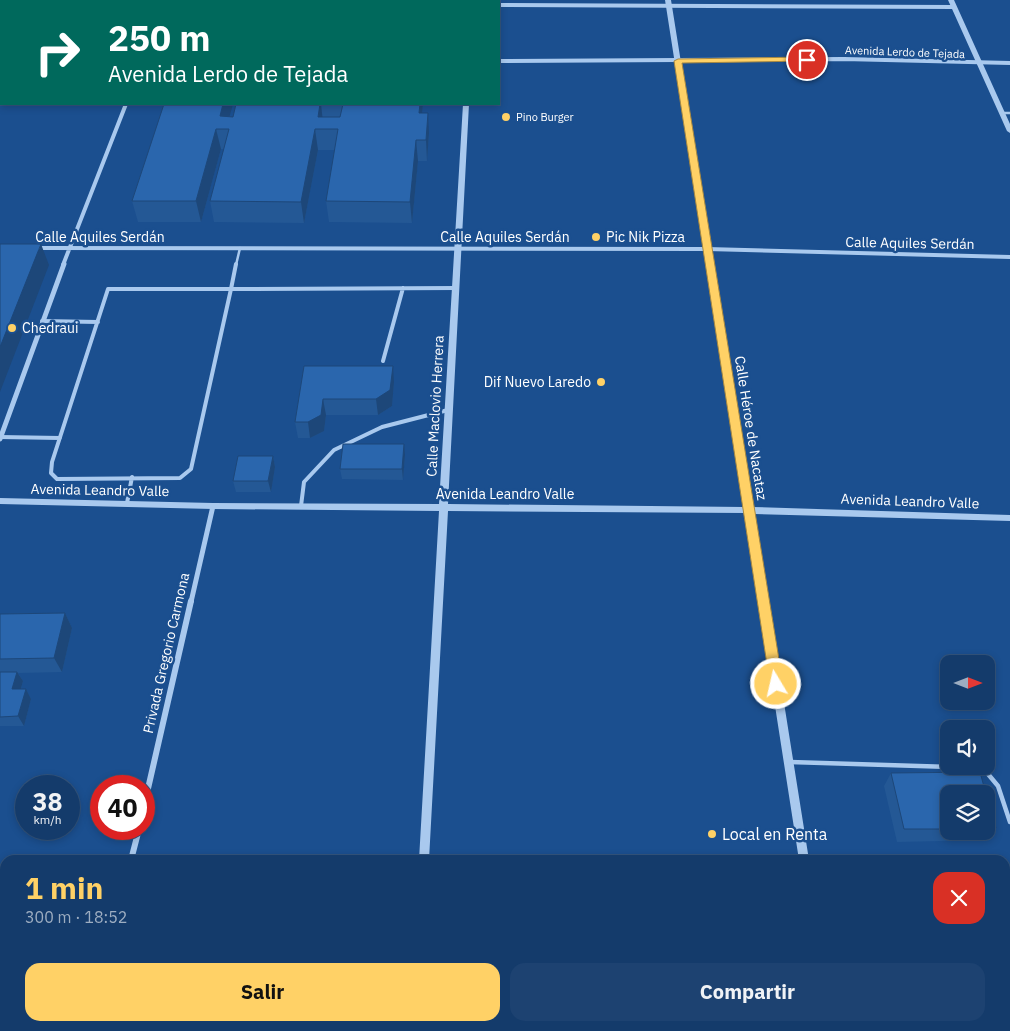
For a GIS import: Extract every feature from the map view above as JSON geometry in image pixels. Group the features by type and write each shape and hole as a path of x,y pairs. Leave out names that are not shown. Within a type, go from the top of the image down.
{"street":[{"name":"Calle Héroe de Nacataz","path":"668,3 803,855"},
{"path":"500,5 952,3 981,63 1010,131"},
{"name":"Avenida Lerdo de Tejada","path":"500,61 844,59 1010,63"},
{"path":"0,438 42,321 126,105"},
{"name":"Calle Maclovio Herrera","path":"424,855 448,410 460,247 466,105"},
{"name":"Calle Aquiles Serdán","path":"26,248 460,247 707,249 1010,257"},
{"name":"Avenida Leandro Valle","path":"0,502 213,506 749,510 1010,518"},
{"name":"Privada Gregorio Carmona","path":"151,775 213,506"},
{"path":"132,855 136,840"}],"lane":[{"path":"1002,113 1010,113"},
{"path":"240,248 232,288 191,469 180,478 57,478 51,474 52,462 108,289 232,288 457,288"},
{"path":"383,361 403,288"},
{"path":"42,321 98,322"},
{"path":"301,506 304,482 334,450 382,427 448,410"},
{"path":"0,438 60,438"},
{"path":"127,503 132,477"},
{"path":"788,762 983,768 993,776 1001,787 1010,822"}],"building":[{"path":"164,105 223,105 220,116 233,117 236,105 320,105 318,117 340,117 343,105 420,105 419,113 428,113 426,140 416,140 410,202 326,201 338,129 315,129 301,202 210,201 229,129 216,129 196,201 132,201"},
{"path":"0,244 41,244 0,347"},
{"path":"304,366 393,366 390,390 376,399 323,399 321,415 308,422 295,422"},
{"path":"343,444 404,444 402,469 340,469"},
{"path":"238,456 273,456 268,481 233,481"},
{"path":"65,613 54,658 0,659 0,614"},
{"path":"0,672 17,672 12,689 26,689 18,716 0,717"},
{"path":"940,772 940,775 981,775 984,785 940,785 940,829 904,829 891,773"}],"place":[{"name":"Pino Burger","path":"506,117"},
{"name":"Pic Nik Pizza","path":"596,237"},
{"name":"Chedraui","path":"12,328"},
{"name":"Dif Nuevo Laredo","path":"601,382"},
{"name":"Local en Renta","path":"712,834"}],"route":[{"path":"776,684 678,61 807,60"}]}
